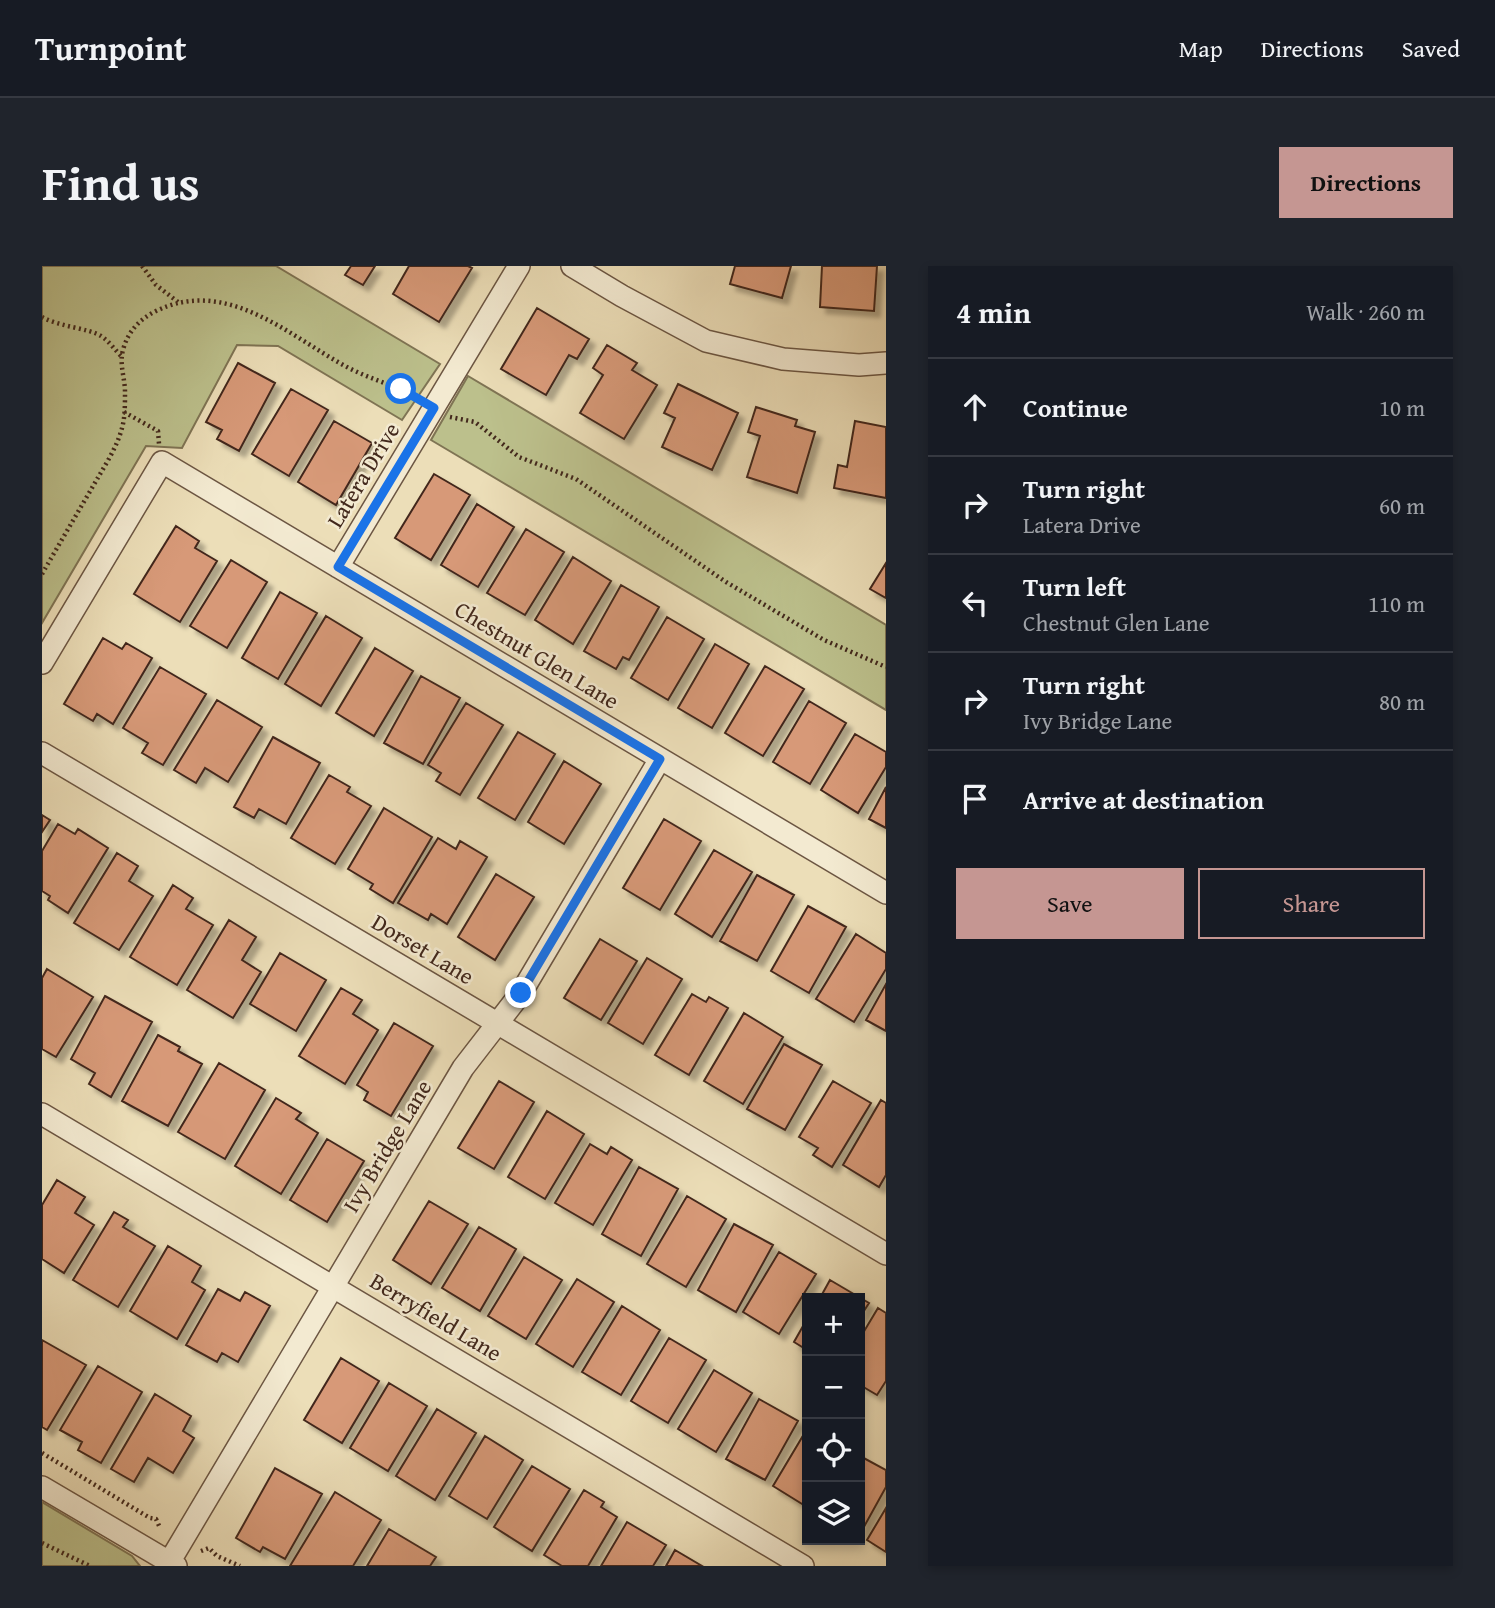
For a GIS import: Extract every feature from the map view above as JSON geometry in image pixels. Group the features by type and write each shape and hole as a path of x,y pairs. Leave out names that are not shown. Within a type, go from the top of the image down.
{"street":[{"name":"Latera Drive","path":"338,567 519,266"},
{"path":"572,266 706,341 783,359 859,365 886,363"},
{"path":"42,663 162,462"},
{"name":"Chestnut Glen Lane","path":"162,462 886,893"},
{"name":"Dorset Lane","path":"42,752 886,1254"},
{"name":"Ivy Bridge Lane","path":"171,1565 463,1068 521,993 660,759"},
{"name":"Berryfield Lane","path":"42,1114 803,1566"},
{"path":"42,1487 171,1565"}],"path":[{"path":"142,266 156,285 178,302"},
{"path":"42,573 114,449 124,420 122,350 139,320 178,302 223,303 252,310 314,349 361,374 401,389 453,419 475,422 519,457 576,479 726,582 824,640 886,667"},
{"path":"42,317 104,338 122,357"},
{"path":"124,412 158,431 162,462"},
{"path":"42,1453 150,1518 156,1519 160,1528"},
{"path":"42,1543 90,1566"},
{"path":"200,1552 209,1548 217,1556 240,1566"}],"green space":[{"path":"42,266 276,266 440,364 402,420 278,346 237,345 182,448 146,446 42,623"},
{"path":"468,376 886,625 886,710 431,440"},
{"path":"42,1502 132,1556 140,1566 42,1566"}],"building":[{"path":"351,266 375,266 363,285 345,275"},
{"path":"409,266 472,268 439,322 393,294"},
{"path":"735,266 791,266 782,298 730,284"},
{"path":"822,266 877,266 874,311 820,307"},
{"path":"537,308 589,339 577,359 569,355 546,395 501,369"},
{"path":"607,345 637,363 632,370 657,385 624,439 580,413 603,375 593,368"},
{"path":"238,363 275,383 239,451 217,439 222,430 206,422"},
{"path":"678,384 738,413 712,470 662,447 675,418 664,413"},
{"path":"291,389 328,410 289,476 252,454"},
{"path":"756,407 797,420 795,426 815,432 797,493 747,477 760,436 748,432"},
{"path":"334,421 372,443 336,505 298,482"},
{"path":"855,421 886,427 886,498 834,488 838,465 847,467"},
{"path":"434,474 470,495 431,560 395,538"},
{"path":"477,504 514,527 478,587 441,565"},
{"path":"176,526 199,541 195,548 217,561 180,622 134,594"},
{"path":"526,529 564,552 525,615 487,593"},
{"path":"573,557 611,581 573,644 535,620"},
{"path":"231,560 267,582 227,648 190,626"},
{"path":"886,563 886,598 870,589"},
{"path":"621,585 659,607 629,660 623,657 616,669 584,651"},
{"path":"280,592 317,613 278,679 242,658"},
{"path":"326,616 362,638 321,706 285,684"},
{"path":"667,617 704,639 668,700 631,678"},
{"path":"103,638 122,649 126,643 152,658 113,724 97,714 93,721 64,704"},
{"path":"715,644 749,664 712,728 678,708"},
{"path":"375,648 413,671 374,736 336,713"},
{"path":"765,666 804,689 763,756 725,733"},
{"path":"160,667 206,694 163,765 142,753 148,743 123,728"},
{"path":"421,676 460,698 423,764 384,743"},
{"path":"217,700 262,727 228,782 205,768 196,783 174,770"},
{"path":"809,701 846,723 810,784 773,762"},
{"path":"466,703 503,725 460,795 436,781 441,773 428,765"},
{"path":"518,732 555,754 515,820 478,798"},
{"path":"855,734 886,752 886,767 858,813 821,790"},
{"path":"273,737 320,763 286,824 259,809 254,818 234,807"},
{"path":"564,761 601,784 564,844 528,822"},
{"path":"329,775 350,787 347,792 371,806 335,864 291,838"},
{"path":"886,787 886,828 869,819"},
{"path":"384,808 432,837 393,903 370,889 373,884 348,869"},
{"path":"42,815 50,820 42,832"},
{"path":"664,819 701,841 660,910 623,888"},
{"path":"58,824 75,834 78,829 108,848 68,913 48,900 50,896 42,891 42,851"},
{"path":"438,838 456,849 460,841 487,857 447,924 431,914 428,920 398,903"},
{"path":"714,850 752,872 712,937 675,914"},
{"path":"117,853 138,866 129,881 153,896 119,950 74,923"},
{"path":"496,874 534,897 495,960 458,937"},
{"path":"757,875 794,895 757,961 720,941"},
{"path":"173,885 193,898 186,909 213,925 177,985 130,957"},
{"path":"808,906 846,927 809,993 771,971"},
{"path":"229,920 256,937 242,960 261,972 233,1018 187,990"},
{"path":"856,934 886,953 886,969 854,1022 816,999"},
{"path":"600,939 637,961 601,1020 564,998"},
{"path":"280,953 326,980 296,1031 250,1004"},
{"path":"647,958 682,979 643,1044 608,1023"},
{"path":"47,969 93,997 56,1057 42,1049 42,978"},
{"path":"886,984 886,1031 866,1020"},
{"path":"341,988 362,1000 353,1014 378,1030 345,1084 299,1056"},
{"path":"692,994 706,1002 709,997 728,1008 689,1075 655,1055"},
{"path":"105,996 152,1022 111,1097 89,1084 95,1073 71,1059"},
{"path":"744,1013 783,1037 743,1104 704,1081"},
{"path":"394,1023 433,1046 391,1116 364,1100 368,1092 357,1085"},
{"path":"158,1035 180,1047 178,1051 202,1064 168,1126 122,1101"},
{"path":"784,1044 822,1065 785,1130 747,1109"},
{"path":"219,1063 265,1090 225,1159 178,1132"},
{"path":"499,1081 534,1102 494,1169 458,1148"},
{"path":"833,1081 871,1103 832,1167 813,1155 818,1148 799,1137"},
{"path":"276,1098 301,1113 296,1119 318,1133 281,1194 235,1166"},
{"path":"881,1100 886,1103 886,1175 879,1187 843,1165"},
{"path":"547,1111 584,1134 545,1199 508,1177"},
{"path":"327,1139 364,1161 327,1222 290,1200"},
{"path":"590,1144 607,1154 611,1147 632,1160 593,1225 555,1203"},
{"path":"639,1167 678,1189 641,1256 602,1234"},
{"path":"57,1180 85,1197 75,1213 94,1225 64,1273 42,1259 42,1205"},
{"path":"687,1196 726,1219 686,1287 647,1264"},
{"path":"429,1201 468,1224 431,1284 393,1260"},
{"path":"114,1212 128,1220 123,1227 155,1246 118,1307 73,1280"},
{"path":"734,1224 773,1245 736,1312 698,1290"},
{"path":"479,1227 516,1249 480,1311 442,1288"},
{"path":"168,1246 201,1266 192,1282 205,1290 177,1339 130,1311"},
{"path":"779,1252 816,1274 779,1334 743,1312"},
{"path":"524,1257 562,1280 526,1339 488,1316"},
{"path":"577,1279 614,1302 573,1367 536,1344"},
{"path":"830,1280 852,1293 823,1293"},
{"path":"218,1289 240,1301 245,1292 270,1306 238,1362 222,1353 217,1362 186,1345"},
{"path":"622,1306 660,1330 621,1395 582,1372"},
{"path":"878,1308 886,1313 886,1381 877,1395 865,1388 865,1330"},
{"path":"802,1328 802,1347 794,1342"},
{"path":"669,1338 706,1360 668,1423 631,1401"},
{"path":"42,1340 86,1365 47,1430 42,1427"},
{"path":"341,1358 379,1381 342,1443 304,1420"},
{"path":"98,1366 142,1392 101,1463 78,1450 82,1442 60,1430"},
{"path":"714,1370 752,1393 716,1452 678,1429"},
{"path":"389,1383 427,1406 388,1471 350,1448"},
{"path":"155,1394 191,1416 183,1431 194,1438 173,1473 148,1458 134,1482 111,1469"},
{"path":"759,1399 798,1421 765,1480 726,1459"},
{"path":"437,1409 476,1433 435,1500 396,1476"},
{"path":"485,1436 523,1460 487,1519 449,1496"},
{"path":"802,1437 802,1504 773,1486"},
{"path":"865,1459 886,1470 886,1487 865,1525"},
{"path":"532,1466 570,1489 532,1551 494,1527"},
{"path":"275,1468 322,1494 285,1559 263,1547 260,1552 236,1538"},
{"path":"584,1490 604,1502 601,1507 617,1517 588,1566 562,1566 544,1555"},
{"path":"335,1492 381,1520 353,1566 290,1566"},
{"path":"886,1508 886,1552 867,1540"},
{"path":"627,1522 666,1545 653,1566 601,1566"},
{"path":"389,1529 436,1557 430,1566 367,1566"},
{"path":"675,1550 702,1566 666,1566"}],"route":[{"path":"401,389 434,408 338,567 660,759 521,993"}]}
